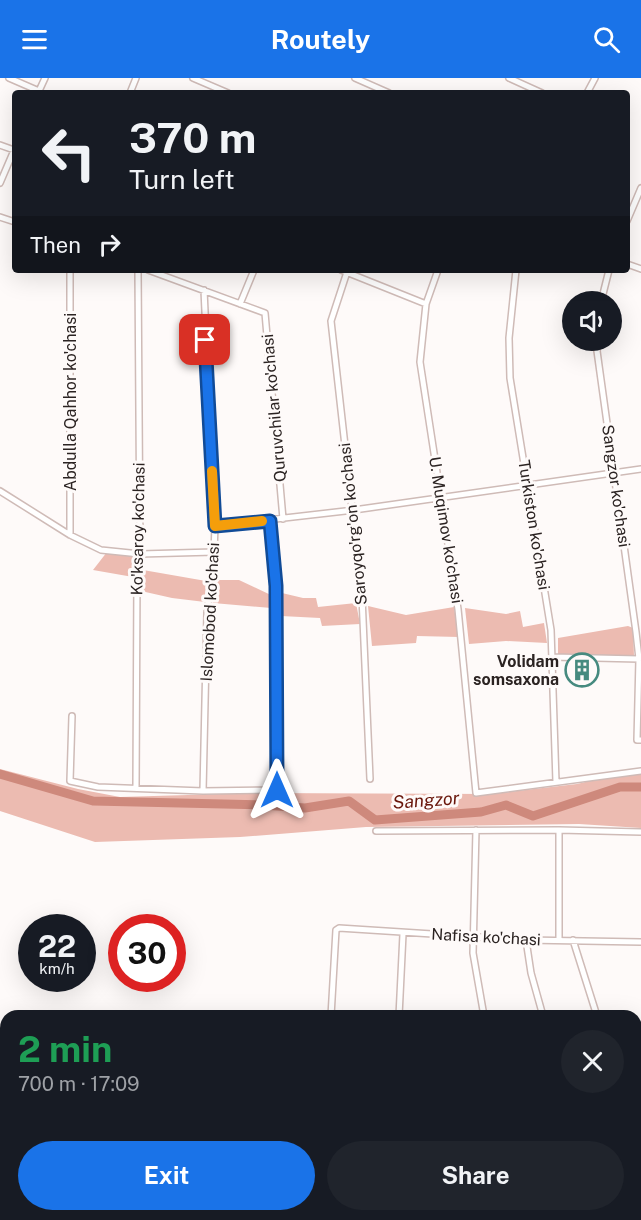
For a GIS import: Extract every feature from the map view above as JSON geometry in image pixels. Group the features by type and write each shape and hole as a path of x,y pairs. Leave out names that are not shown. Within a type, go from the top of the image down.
{"street":[{"path":"9,78 35,90"},
{"path":"193,78 221,90"},
{"path":"355,78 382,90"},
{"path":"509,78 535,90"},
{"path":"0,183 12,156"},
{"path":"630,214 641,188"},
{"name":"Abdulla Qahhor ko'chasi","path":"70,273 70,535"},
{"name":"Ko'ksaroy ko'chasi","path":"136,788 137,576 141,554 138,273"},
{"name":"Quruvchilar ko'chasi","path":"156,273 265,313 284,519"},
{"path":"240,304 253,273"},
{"name":"Saroyqo'rg'on ko'chasi","path":"343,273 331,321 362,597 370,779"},
{"path":"349,273 426,304"},
{"name":"U. Muqimov ko'chasi","path":"437,273 426,304 420,362 458,609 476,793 556,782"},
{"name":"Turkiston ko'chasi","path":"516,273 510,338 510,378 551,630 556,782"},
{"path":"603,291 608,273"},
{"name":"Islomobod ko'chasi","path":"203,791 207,613 215,526 204,290"},
{"name":"Sangzor ko'chasi","path":"597,351 640,659 639,740"},
{"path":"215,526 354,510 641,469"},
{"path":"0,491 70,535 101,549 141,554 214,552"},
{"path":"72,716 70,781 98,787 203,791 277,790 276,586 270,521"},
{"path":"552,657 640,659"},
{"path":"556,782 641,771"},
{"path":"559,830 559,940"},
{"path":"376,831 641,832"},
{"path":"476,831 473,953 483,1010"},
{"name":"Nafisa ko'chasi","path":"331,1010 335,933 339,928 403,934 526,940 641,942"},
{"path":"399,1010 403,934"},
{"path":"526,940 531,973 541,1010"},
{"path":"573,940 595,1010"}],"shaded area":[{"path":"107,552 137,555 133,577 93,570"},
{"path":"143,570 206,581 205,602 141,591"},
{"path":"215,580 239,580 273,596 271,608 213,603"},
{"path":"282,593 303,598 316,598 318,607 356,603 360,624 322,626 320,618 281,616"},
{"path":"368,606 406,615 454,607 459,637 417,636 416,643 372,646"},
{"path":"465,608 506,614 520,611 523,627 544,623 547,643 506,641 469,644"},
{"path":"628,626 633,628 634,656 558,654 558,638"},
{"path":"0,769 120,797 257,793 492,794 641,774 641,828 579,824 366,827 240,837 95,842 0,811"}],"waterway":[{"name":"Sangzor","path":"0,774 93,801 305,808 349,801 375,820 481,812 506,805 533,816 620,787 641,787"}],"slow traffic":[{"path":"212,471 215,526 262,521"}],"place":[{"name":"Volidam somsaxona","path":"582,670"}],"route":[{"path":"205,340 215,526 270,521 276,586 277,790"}]}
